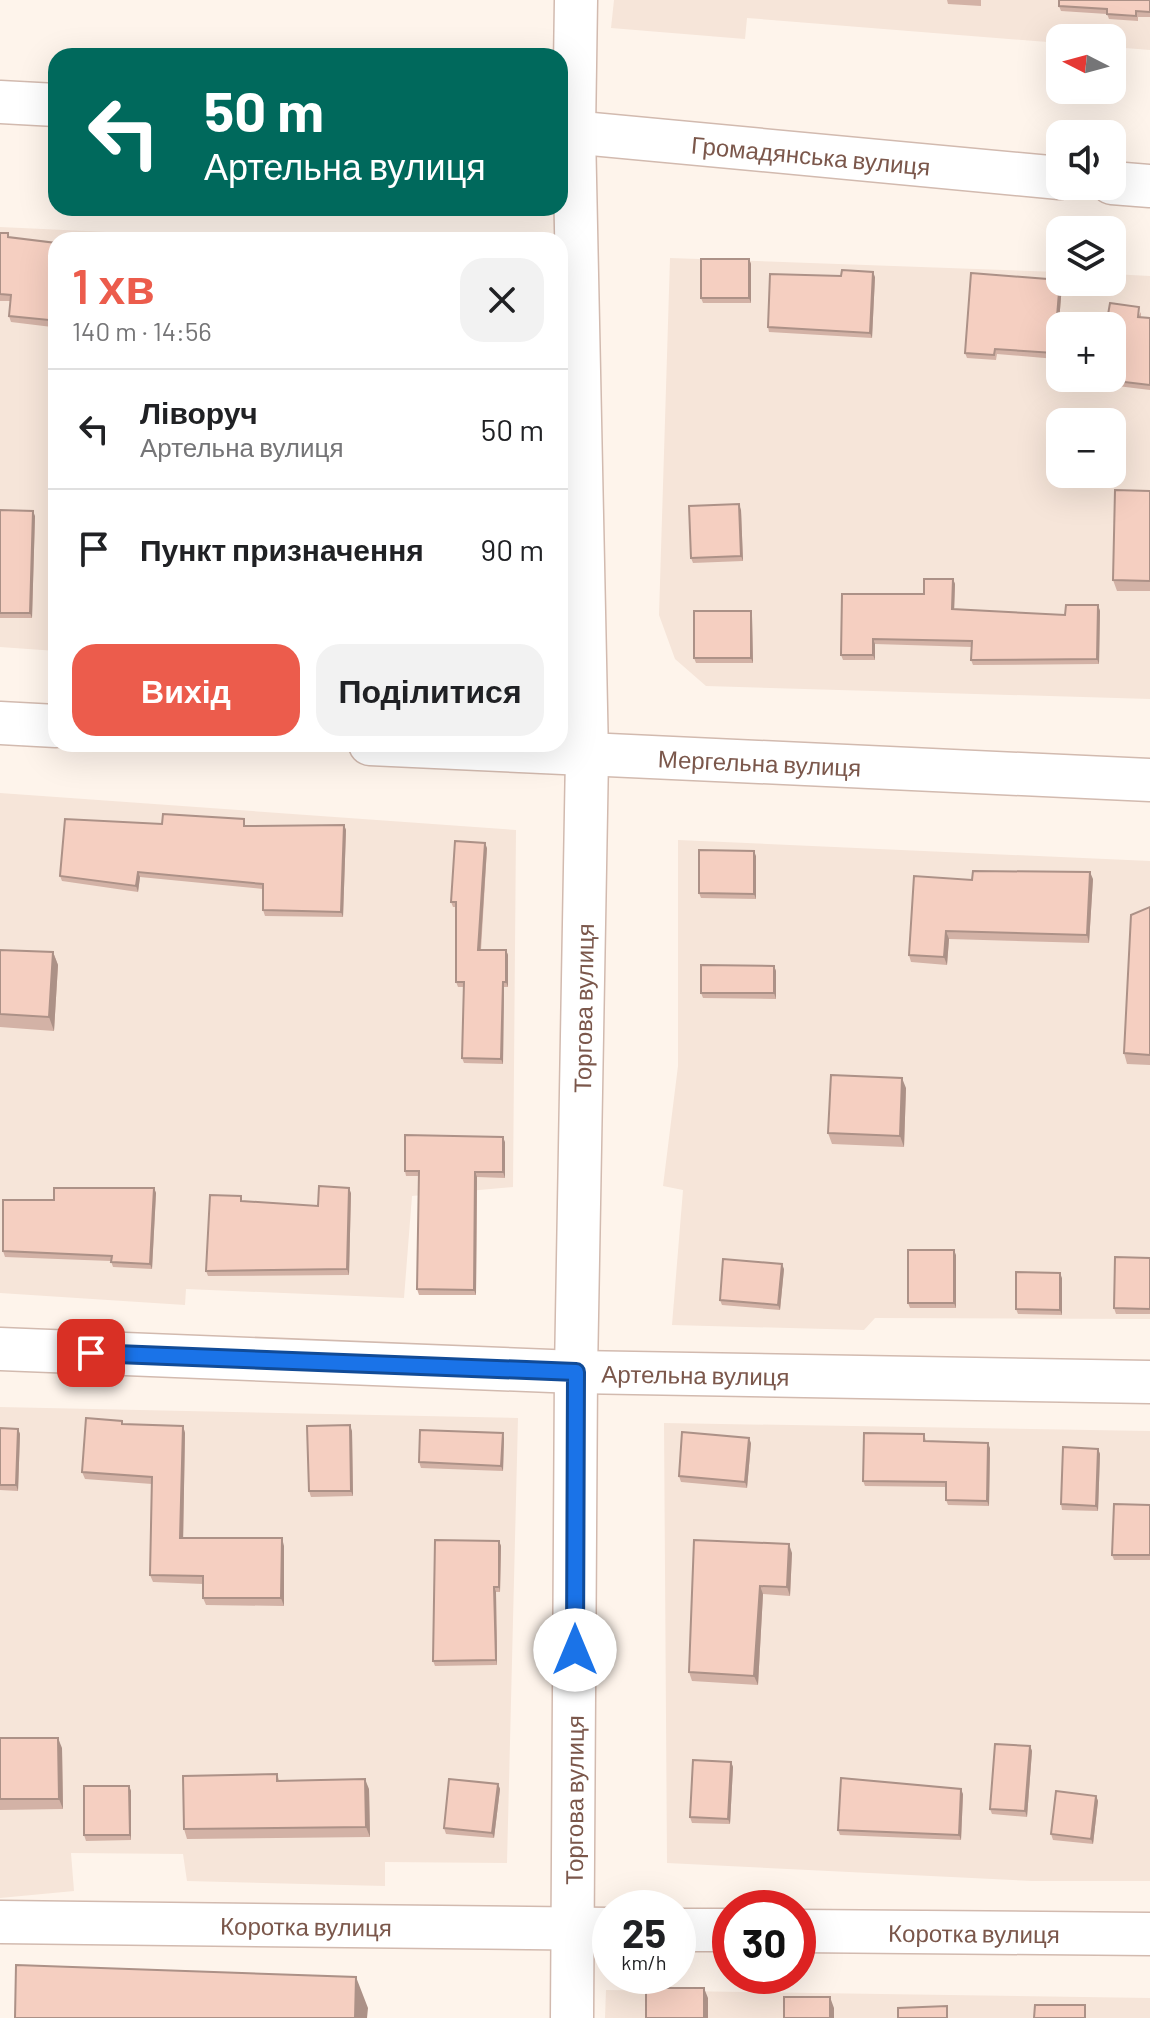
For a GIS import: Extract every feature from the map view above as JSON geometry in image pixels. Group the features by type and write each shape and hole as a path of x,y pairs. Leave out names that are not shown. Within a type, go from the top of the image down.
{"street":[{"name":"Торгова вулиця","path":"568,116 576,0"},
{"path":"0,102 48,105"},
{"name":"Громадянська вулиця","path":"568,131 1046,177"},
{"name":"Торгова вулиця","path":"568,162 587,756 576,1372 592,1929 572,2018"},
{"path":"1126,184 1150,186"},
{"path":"0,723 48,726"},
{"name":"Мергельна вулиця","path":"515,752 1150,780"},
{"name":"Артельна вулиця","path":"0,1349 576,1372 1150,1382"},
{"name":"Коротка вулиця","path":"0,1922 592,1929"},
{"name":"Коротка вулиця","path":"816,1931 1150,1934"}],"shaded area":[{"path":"614,0 1150,0 1150,50 1126,48 1126,24 1046,24 1046,42 747,18 745,39 611,28"},
{"path":"0,227 107,232 48,232 48,650 0,647"},
{"path":"670,258 1046,271 1046,296 1126,296 1126,275 1150,276 1150,699 706,686 675,659 659,615"},
{"path":"0,793 516,830 513,1187 412,1196 404,1298 186,1289 185,1305 0,1293"},
{"path":"678,840 1150,861 1150,1319 875,1318 864,1330 672,1325 683,1190 663,1186 678,1066"},
{"path":"0,1407 518,1418 507,1863 385,1862 385,1886 187,1881 183,1854 71,1853 74,1891 0,1898"},
{"path":"664,1423 1150,1431 1150,1881 1032,1881 667,1863"},
{"path":"696,1991 712,1992 712,1994 1150,1998 1150,2018 605,2018 606,1994 696,1994"}],"building":[{"path":"1059,0 1150,0 1150,12 1136,11 1136,16 1107,14 1107,9 1059,6"},
{"path":"0,233 8,233 8,237 48,242 48,320 9,316 11,295 0,294"},
{"path":"701,259 749,259 749,298 701,298"},
{"path":"842,270 873,272 870,333 768,327 770,274 841,276"},
{"path":"971,273 1046,279 1046,296 1059,296 1057,312 1046,312 1046,352 995,349 994,355 965,353"},
{"path":"1110,303 1139,307 1138,317 1150,318 1150,385 1126,382 1126,312 1108,312"},
{"path":"1115,490 1150,491 1150,581 1113,580"},
{"path":"739,504 741,556 691,558 689,506"},
{"path":"0,510 33,511 30,613 0,613"},
{"path":"924,579 953,579 952,609 1065,615 1066,605 1098,605 1097,659 971,660 972,641 873,639 873,655 841,655 842,594 924,594"},
{"path":"694,611 751,611 751,658 694,658"},
{"path":"163,814 244,819 244,826 344,825 341,912 263,910 263,884 138,872 136,886 60,876 65,819 162,824"},
{"path":"455,841 485,843 478,950 506,950 501,1059 462,1058 464,982 456,982 456,902 451,902"},
{"path":"699,850 754,851 754,894 699,893"},
{"path":"973,871 1090,872 1087,935 946,931 944,957 909,955 914,876 972,880"},
{"path":"1150,907 1150,1055 1124,1053 1131,915"},
{"path":"0,950 53,952 49,1017 0,1014"},
{"path":"701,965 774,966 774,993 701,993"},
{"path":"831,1075 902,1078 900,1136 828,1133"},
{"path":"405,1135 503,1137 503,1172 475,1172 474,1290 417,1289 419,1171 405,1171"},
{"path":"319,1186 349,1188 347,1269 206,1271 210,1195 241,1196 241,1201 318,1206"},
{"path":"54,1188 154,1188 150,1264 111,1262 112,1256 3,1251 3,1200 54,1200"},
{"path":"908,1250 954,1250 954,1303 908,1303"},
{"path":"1115,1257 1150,1258 1150,1309 1114,1308"},
{"path":"723,1259 782,1264 778,1305 720,1300"},
{"path":"1016,1272 1060,1273 1060,1310 1016,1309"},
{"path":"86,1418 122,1421 122,1424 183,1426 180,1538 282,1538 281,1598 203,1598 203,1576 150,1575 152,1477 82,1472"},
{"path":"350,1425 351,1491 309,1491 307,1426"},
{"path":"0,1428 18,1429 16,1485 0,1485"},
{"path":"420,1430 503,1433 501,1466 419,1462"},
{"path":"682,1432 749,1438 745,1482 679,1476"},
{"path":"864,1433 924,1434 924,1441 988,1443 987,1501 946,1500 946,1482 863,1481"},
{"path":"1063,1447 1098,1449 1096,1506 1061,1504"},
{"path":"1114,1504 1150,1505 1150,1555 1112,1555"},
{"path":"435,1540 499,1541 499,1587 494,1587 496,1660 433,1661"},
{"path":"694,1540 789,1544 787,1587 760,1586 754,1676 689,1672"},
{"path":"0,1738 58,1738 59,1799 0,1799"},
{"path":"995,1744 1030,1746 1025,1811 990,1809"},
{"path":"693,1760 731,1762 728,1819 690,1817"},
{"path":"277,1774 277,1781 365,1779 366,1827 184,1829 183,1776"},
{"path":"841,1778 961,1789 959,1835 838,1830"},
{"path":"449,1779 498,1784 492,1833 444,1828"},
{"path":"84,1786 129,1786 130,1835 84,1835"},
{"path":"1056,1791 1096,1796 1091,1839 1051,1834"},
{"path":"16,1965 356,1977 355,2018 15,2018"},
{"path":"696,1988 704,1988 704,2018 646,2018 646,1994 696,1994"},
{"path":"784,1997 830,1997 830,2018 784,2018"},
{"path":"1035,2005 1085,2005 1085,2018 1034,2018"},
{"path":"947,2006 947,2018 898,2018 898,2008"}],"route":[{"path":"91,1353 576,1372 575,1650"}]}
